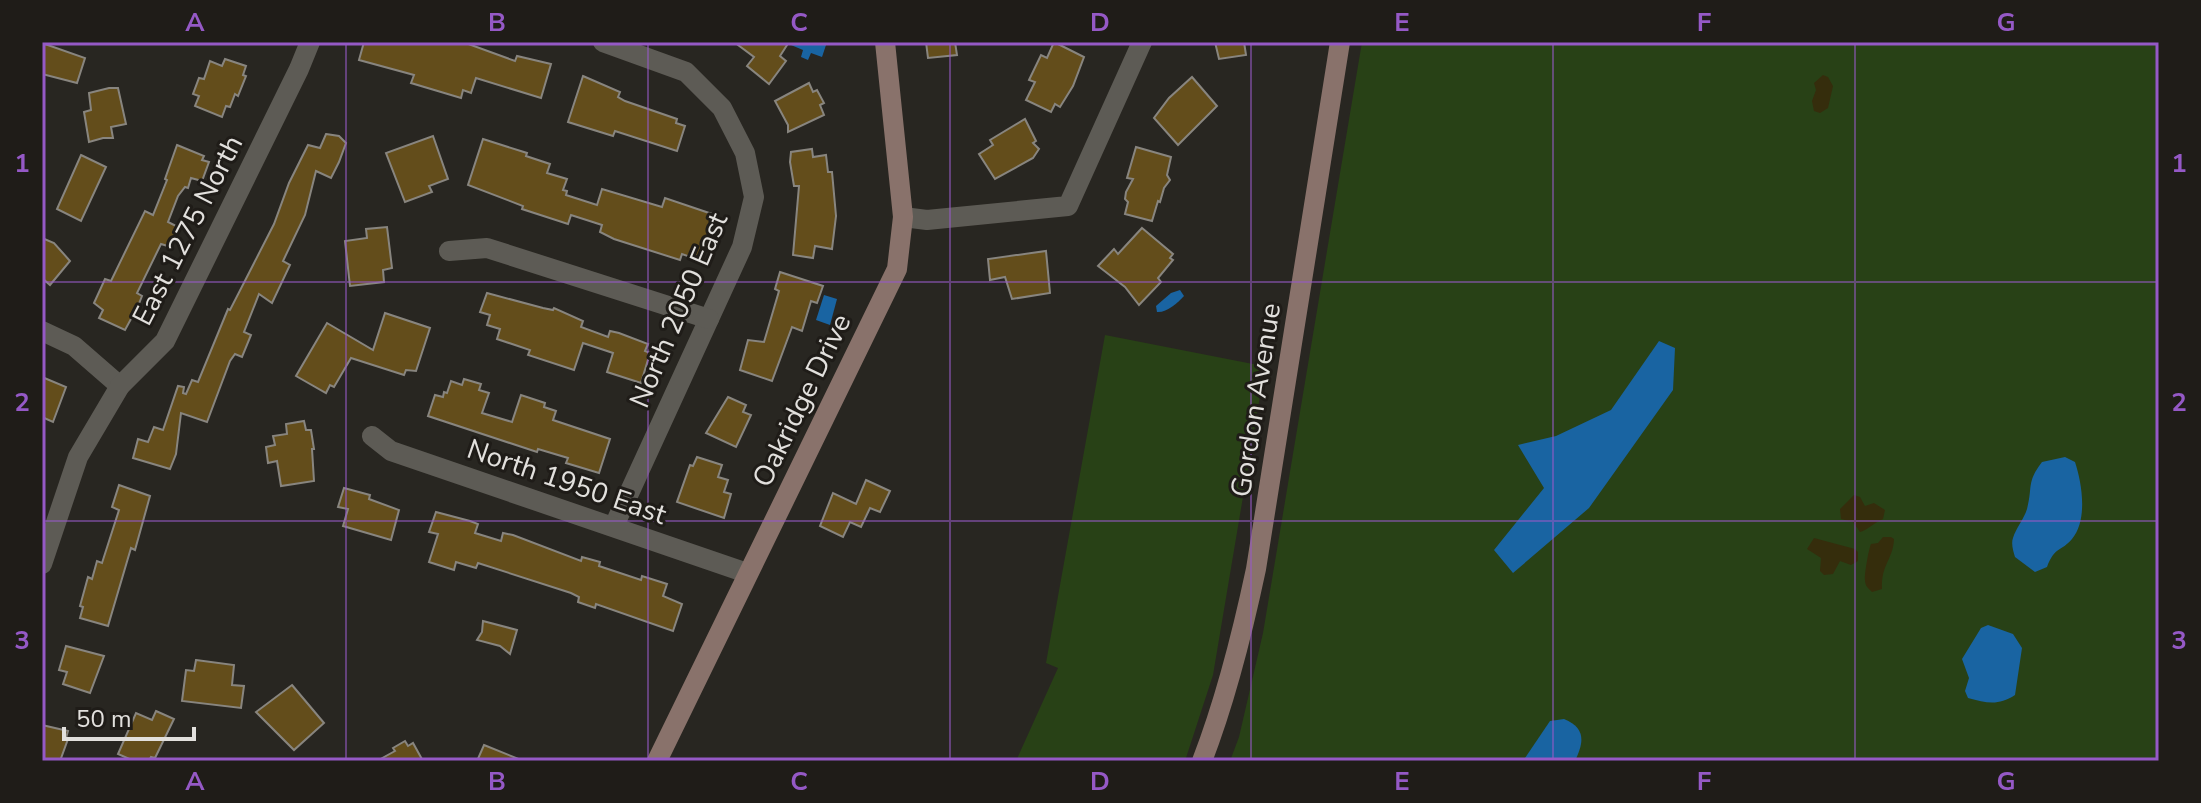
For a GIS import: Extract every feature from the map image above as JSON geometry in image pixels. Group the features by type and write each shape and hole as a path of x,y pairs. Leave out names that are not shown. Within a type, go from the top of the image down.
{"street":[{"name":"East 1275 North","path":"43,558 78,457 120,386 165,341 310,42"},
{"name":"North 2050 East","path":"603,42 686,72 722,108 745,153 754,197 742,247 614,526"},
{"name":"Oakridge Drive","path":"657,761 897,269 903,217 885,42"},
{"path":"903,217 927,220 1068,206 1142,42"},
{"name":"Gordon Avenue","path":"1202,761 1218,720 1239,646 1256,569 1340,42"},
{"path":"449,251 487,248 709,319"},
{"path":"42,331 74,346 120,386"},
{"name":"North 1950 East","path":"372,436 391,451 747,573"}],"green space":[{"path":"1362,42 2159,42 2159,761 1230,761 1239,737 1263,633"},
{"path":"1105,335 1258,365 1264,372 1213,675 1185,761 1016,761 1058,668 1046,663"}],"sand":[{"path":"1823,75 1833,86 1828,108 1820,113 1814,111 1812,101 1816,90 1814,83"},
{"path":"1854,495 1860,497 1865,506 1874,503 1885,510 1883,519 1860,532 1853,522 1841,519 1840,509"},
{"path":"1883,537 1894,539 1893,546 1883,574 1882,589 1872,592 1865,582 1868,556 1871,544 1878,543"},
{"path":"1814,538 1855,549 1858,561 1851,565 1840,561 1833,574 1824,575 1820,571 1821,558 1807,549"}],"water":[{"path":"792,42 827,42 822,57 811,53 808,60 801,57 803,50 791,45"},
{"path":"1180,290 1184,296 1179,302 1157,312 1156,306 1171,293"},
{"path":"824,295 837,299 830,325 816,320"},
{"path":"1659,341 1675,348 1673,390 1589,508 1513,573 1494,550 1544,488 1518,445 1556,436 1611,410"},
{"path":"2065,457 2075,462 2078,471 2082,501 2080,522 2072,539 2056,552 2047,567 2035,572 2015,557 2012,540 2027,509 2037,469 2042,462"},
{"path":"1988,625 2013,634 2022,648 2015,695 1998,702 1968,698 1965,691 1969,678 1962,659 1981,628"},
{"path":"1564,719 1580,731 1580,748 1575,761 1523,761 1550,721"}],"building":[{"path":"364,42 463,42 515,61 517,56 551,64 541,98 476,78 471,93 463,90 461,98 411,83 414,75 359,60"},
{"path":"734,42 789,42 780,56 786,61 769,84 747,66 754,57"},
{"path":"926,42 955,42 957,55 928,58"},
{"path":"1054,42 1084,57 1073,86 1060,107 1055,104 1051,112 1026,100 1035,82 1029,80 1041,55 1047,58"},
{"path":"1215,42 1244,42 1246,55 1219,59"},
{"path":"42,43 85,58 77,83 42,74"},
{"path":"225,59 246,66 243,75 246,76 238,96 235,94 222,117 195,106 199,96 193,94 199,78 204,79 210,61 222,66"},
{"path":"583,76 620,92 618,97 625,101 677,119 676,123 685,126 677,151 615,131 613,136 568,122"},
{"path":"1192,77 1217,106 1178,145 1154,118 1169,98"},
{"path":"809,83 824,103 820,105 824,115 788,132 788,125 775,101"},
{"path":"118,88 126,124 111,127 113,138 89,142 84,112 91,110 89,93"},
{"path":"1025,119 1036,141 1033,143 1039,149 1033,158 995,179 979,154 993,145 990,140"},
{"path":"326,134 339,136 346,143 339,162 331,178 316,171 305,215 283,261 290,265 272,303 259,294 244,332 251,335 242,357 235,354 230,361 207,422 181,413 176,454 170,469 133,458 138,439 148,442 154,427 163,430 178,386 184,387 183,393 186,394 192,380 198,382 228,309 274,224 289,183 308,145 320,148"},
{"path":"433,136 448,179 429,186 432,192 405,202 386,153"},
{"path":"483,139 550,164 547,173 567,179 563,190 567,191 566,195 597,205 602,189 662,207 665,198 715,215 702,257 697,256 696,259 682,254 680,260 614,239 600,232 602,225 571,215 568,224 522,209 523,206 468,185"},
{"path":"177,145 204,156 202,160 209,162 202,181 191,178 188,188 185,187 178,196 168,222 180,228 171,247 161,244 137,293 142,296 125,330 99,318 103,310 94,303 105,279 111,281 145,211 153,215"},
{"path":"1136,147 1171,157 1167,175 1170,180 1158,201 1152,221 1125,214 1128,202 1126,192 1133,179 1127,178"},
{"path":"812,149 813,157 826,155 828,172 832,172 836,216 832,249 815,246 813,258 793,255 799,186 794,186 790,162 791,152"},
{"path":"81,155 106,167 81,221 57,209"},
{"path":"387,227 392,268 383,270 384,282 350,286 345,241 367,238 366,229"},
{"path":"1142,228 1173,254 1170,258 1173,260 1158,278 1161,282 1139,305 1125,287 1098,266 1114,249 1118,254"},
{"path":"42,238 54,243 70,261 50,285 42,278"},
{"path":"1046,251 1050,293 1012,299 1005,277 990,280 988,259"},
{"path":"780,272 823,286 817,303 811,301 802,331 792,327 772,381 740,370 748,340 764,342 779,291 775,289"},
{"path":"487,293 543,308 554,308 583,321 581,327 608,337 610,331 619,333 648,344 645,351 650,353 641,383 607,372 613,353 583,343 574,370 528,355 530,350 497,339 500,329 487,325 490,315 480,312"},
{"path":"385,313 430,328 416,371 406,370 404,375 351,358 334,387 330,385 326,393 296,376 327,323 373,350"},
{"path":"42,377 66,387 53,422 42,417"},
{"path":"464,379 481,384 479,390 489,393 482,413 512,422 521,395 545,403 544,407 556,411 553,420 610,439 599,473 566,463 568,458 538,449 537,452 428,416 435,395 443,397 451,381 462,385"},
{"path":"728,397 746,405 743,412 751,415 736,447 706,433"},
{"path":"304,421 306,430 311,430 314,481 281,486 277,461 268,463 266,447 275,445 273,436 287,434 286,424"},
{"path":"697,457 722,465 718,477 728,480 724,492 731,494 724,518 677,502 690,465 693,466"},
{"path":"866,480 890,491 880,512 870,508 861,527 850,522 843,537 820,526 833,493 856,504"},
{"path":"119,485 150,496 108,626 80,618 83,607 80,606 88,577 92,579 97,561 102,563 119,510 112,507"},
{"path":"344,488 370,495 369,499 399,510 391,540 343,526 348,509 338,507"},
{"path":"436,512 478,524 475,533 501,541 503,533 513,535 581,561 582,557 641,580 642,576 667,584 663,596 682,604 673,631 596,604 595,608 578,602 579,597 571,593 478,563 476,568 456,562 454,570 429,562 438,534 429,532"},
{"path":"483,621 517,630 510,654 500,646 477,640"},
{"path":"66,646 104,656 90,693 63,684 67,672 59,670"},
{"path":"196,660 234,665 232,685 244,686 241,708 182,701 186,670 194,671"},
{"path":"292,685 324,723 294,750 256,712"},
{"path":"156,711 174,719 155,758 134,761 118,754 136,713 152,720"},
{"path":"42,725 68,731 60,761 42,761"},
{"path":"405,741 408,746 413,743 423,761 377,761 395,751 393,748"},
{"path":"484,745 521,760 521,761 477,761"}]}
